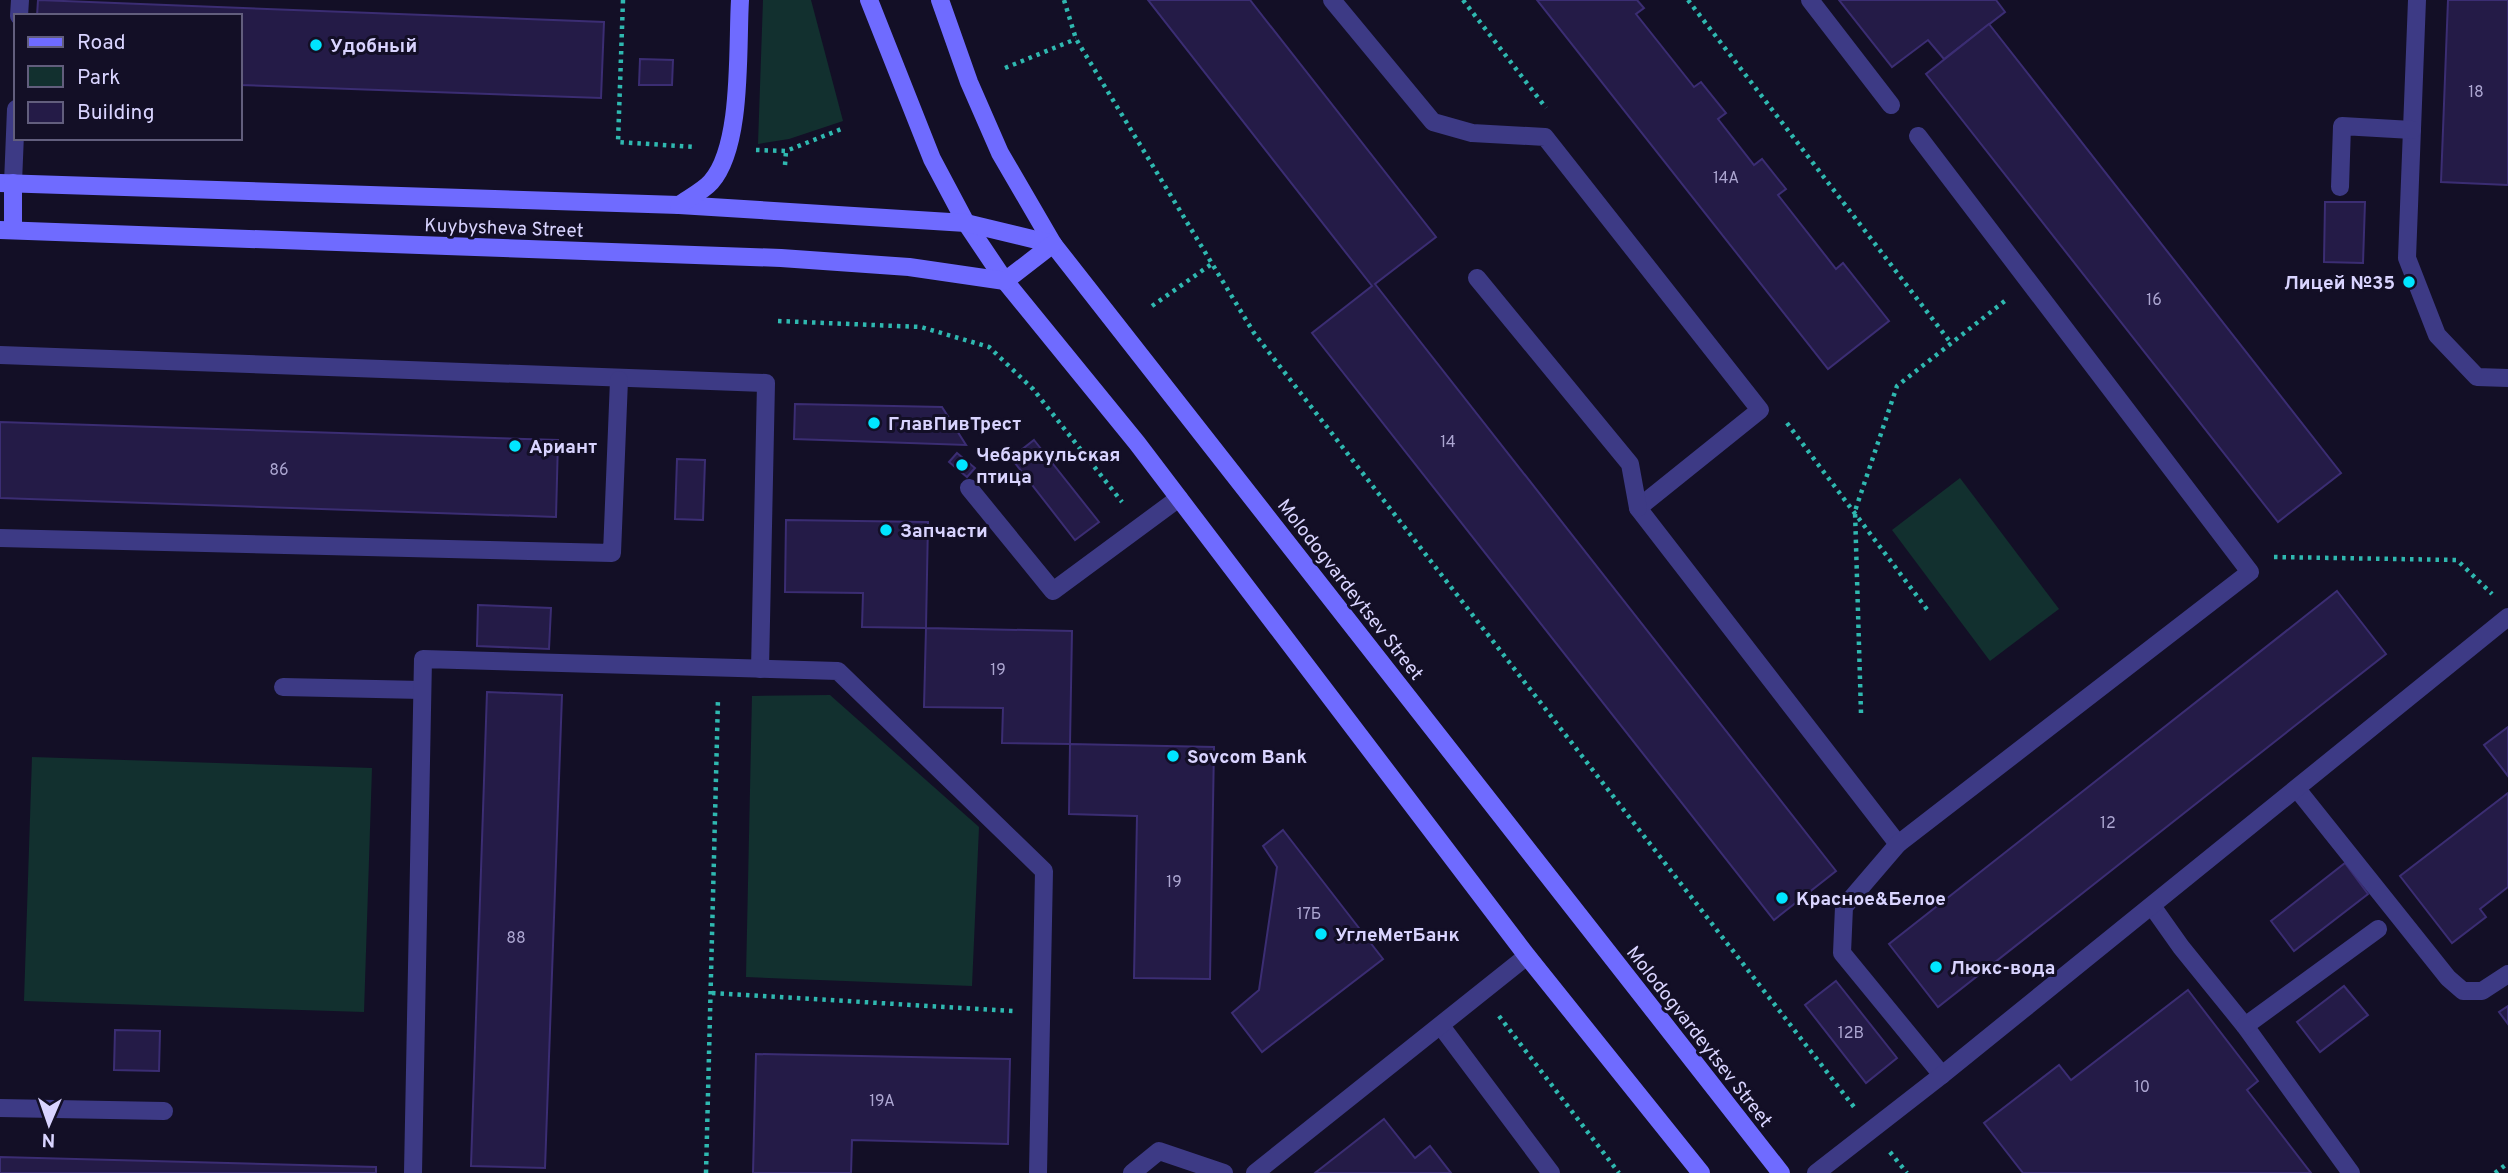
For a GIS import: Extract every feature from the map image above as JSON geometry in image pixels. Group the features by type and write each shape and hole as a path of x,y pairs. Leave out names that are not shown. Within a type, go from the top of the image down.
{"main road":[{"path":"679,205 711,182 727,149 734,106 740,0"},
{"path":"869,0 913,116 966,223 1005,281 1179,498 1527,956 1701,1173"},
{"name":"Molodogvardeytsev Street","path":"940,0 969,82 1000,153 1053,244 1781,1173"},
{"path":"7,183 7,230"},
{"name":"Kuybysheva Street","path":"7,183 679,205 966,223 1053,244"},
{"name":"Kuybysheva Street","path":"7,230 781,258 897,266 1005,281"},
{"path":"1005,281 1053,244"}],"lane":[{"path":"1332,0 1433,122 1472,133 1545,136 1759,410 1638,508"},
{"path":"1810,0 1891,105"},
{"path":"2417,0 2407,258 2437,335 2477,377 2508,379"},
{"path":"7,183 14,125"},
{"path":"2340,187 2342,126 2412,130"},
{"path":"1918,136 2250,572 1898,844 1844,907 1842,953 1942,1075"},
{"path":"1477,278 1630,464 1638,508 1898,844"},
{"path":"0,355 619,380 765,383 760,669"},
{"path":"0,538 612,553 619,380"},
{"path":"970,488 1053,591 1179,498"},
{"path":"1816,1173 2297,789 2504,609"},
{"path":"413,1173 423,659 838,671 1044,871 1038,1173"},
{"path":"283,687 422,690"},
{"path":"2297,789 2448,978 2463,991 2482,991 2508,974"},
{"path":"2152,906 2181,947 2245,1026 2351,1173"},
{"path":"2245,1026 2378,929"},
{"path":"1255,1173 1527,956"},
{"path":"1441,1026 1551,1173"},
{"path":"0,1108 164,1111"},
{"path":"1132,1173 1159,1151 1224,1173"}],"path":[{"path":"618,142 623,0"},
{"path":"1064,0 1076,39 1254,333 1871,1128"},
{"path":"1688,0 1951,343"},
{"path":"1005,68 1076,39"},
{"path":"785,165 786,151"},
{"path":"1152,306 1213,263"},
{"path":"1861,713 1855,511 1897,386 2028,282"},
{"path":"778,321 921,327 989,347 1033,389 1141,526"},
{"path":"2237,556 2457,560 2504,609"},
{"path":"706,1173 719,668"},
{"path":"712,993 1042,1013"},
{"path":"1481,993 1619,1173"},
{"path":"2495,1173 2508,1163"}],"green space":[{"path":"763,0 811,0 843,121 789,139 758,144"},
{"path":"1960,478 2059,609 1990,661 1892,530"},
{"path":"830,695 979,827 972,986 746,977 752,696"},
{"path":"32,757 372,768 364,1012 24,1001"}],"building":[{"path":"38,0 604,22 601,98 242,85 242,14 37,14"},
{"path":"1148,0 1250,0 1436,237 1375,284 1836,871 1774,920 1312,333 1372,286"},
{"path":"1537,0 1637,0 1644,8 1636,14 1694,87 1701,82 1726,113 1718,119 1754,165 1762,159 1786,189 1778,195 1836,269 1843,263 1889,321 1828,369"},
{"path":"1839,0 1996,0 2005,12 1944,59 1928,40 1892,67"},
{"path":"2448,0 2508,0 2508,185 2441,182"},
{"path":"1989,24 2341,473 2278,522 1926,74"},
{"path":"640,59 673,60 672,85 639,85"},
{"path":"2325,202 2365,202 2363,263 2324,262"},
{"name":"ГлавПивТрест","path":"795,404 942,407 966,445 794,439"},
{"path":"0,422 558,440 556,517 0,498"},
{"path":"1034,440 1099,522 1075,540 1011,458"},
{"name":"Чебаркульская птица","path":"957,453 975,468 967,477 949,462"},
{"path":"677,459 705,460 703,520 675,519"},
{"path":"786,520 928,522 926,628 862,627 863,593 785,592"},
{"path":"2337,591 2386,654 1938,1007 1889,944"},
{"path":"478,605 551,608 549,649 477,646"},
{"path":"926,628 1072,631 1070,744 1002,743 1003,708 924,707"},
{"path":"487,692 562,695 545,1168 471,1166"},
{"path":"2508,727 2508,776 2484,745"},
{"path":"1070,744 1214,747 1210,979 1134,978 1137,816 1069,814"},
{"path":"2508,793 2508,887 2480,909 2486,917 2452,943 2400,876"},
{"path":"1283,830 1383,959 1262,1052 1232,1013 1259,990 1277,867 1263,846"},
{"path":"2345,863 2368,894 2294,951 2271,921"},
{"path":"1836,981 1897,1058 1866,1083 1805,1005"},
{"path":"2344,986 2368,1015 2320,1052 2297,1022"},
{"path":"2188,990 2258,1081 2247,1090 2311,1173 2023,1173 1984,1123 2059,1065 2071,1080"},
{"path":"2508,1006 2508,1024 2499,1012"},
{"path":"115,1030 160,1031 159,1071 114,1070"},
{"path":"756,1054 1010,1059 1008,1144 852,1140 851,1173 753,1173"},
{"path":"1384,1119 1415,1158 1430,1146 1451,1173 1315,1173"},
{"path":"0,1157 376,1167 376,1173 0,1173"}],"place":[{"name":"Удобный","path":"316,45"},
{"name":"Лицей №35","path":"2409,282"},
{"name":"ГлавПивТрест","path":"874,423"},
{"name":"Ариант","path":"515,446"},
{"name":"Чебаркульская птица","path":"962,465"},
{"name":"Запчасти","path":"886,530"},
{"name":"Sovcom Bank","path":"1173,756"},
{"name":"Красное&Белое","path":"1782,898"},
{"name":"УглеМетБанк","path":"1321,934"},
{"name":"Люкс-вода","path":"1936,967"}]}
